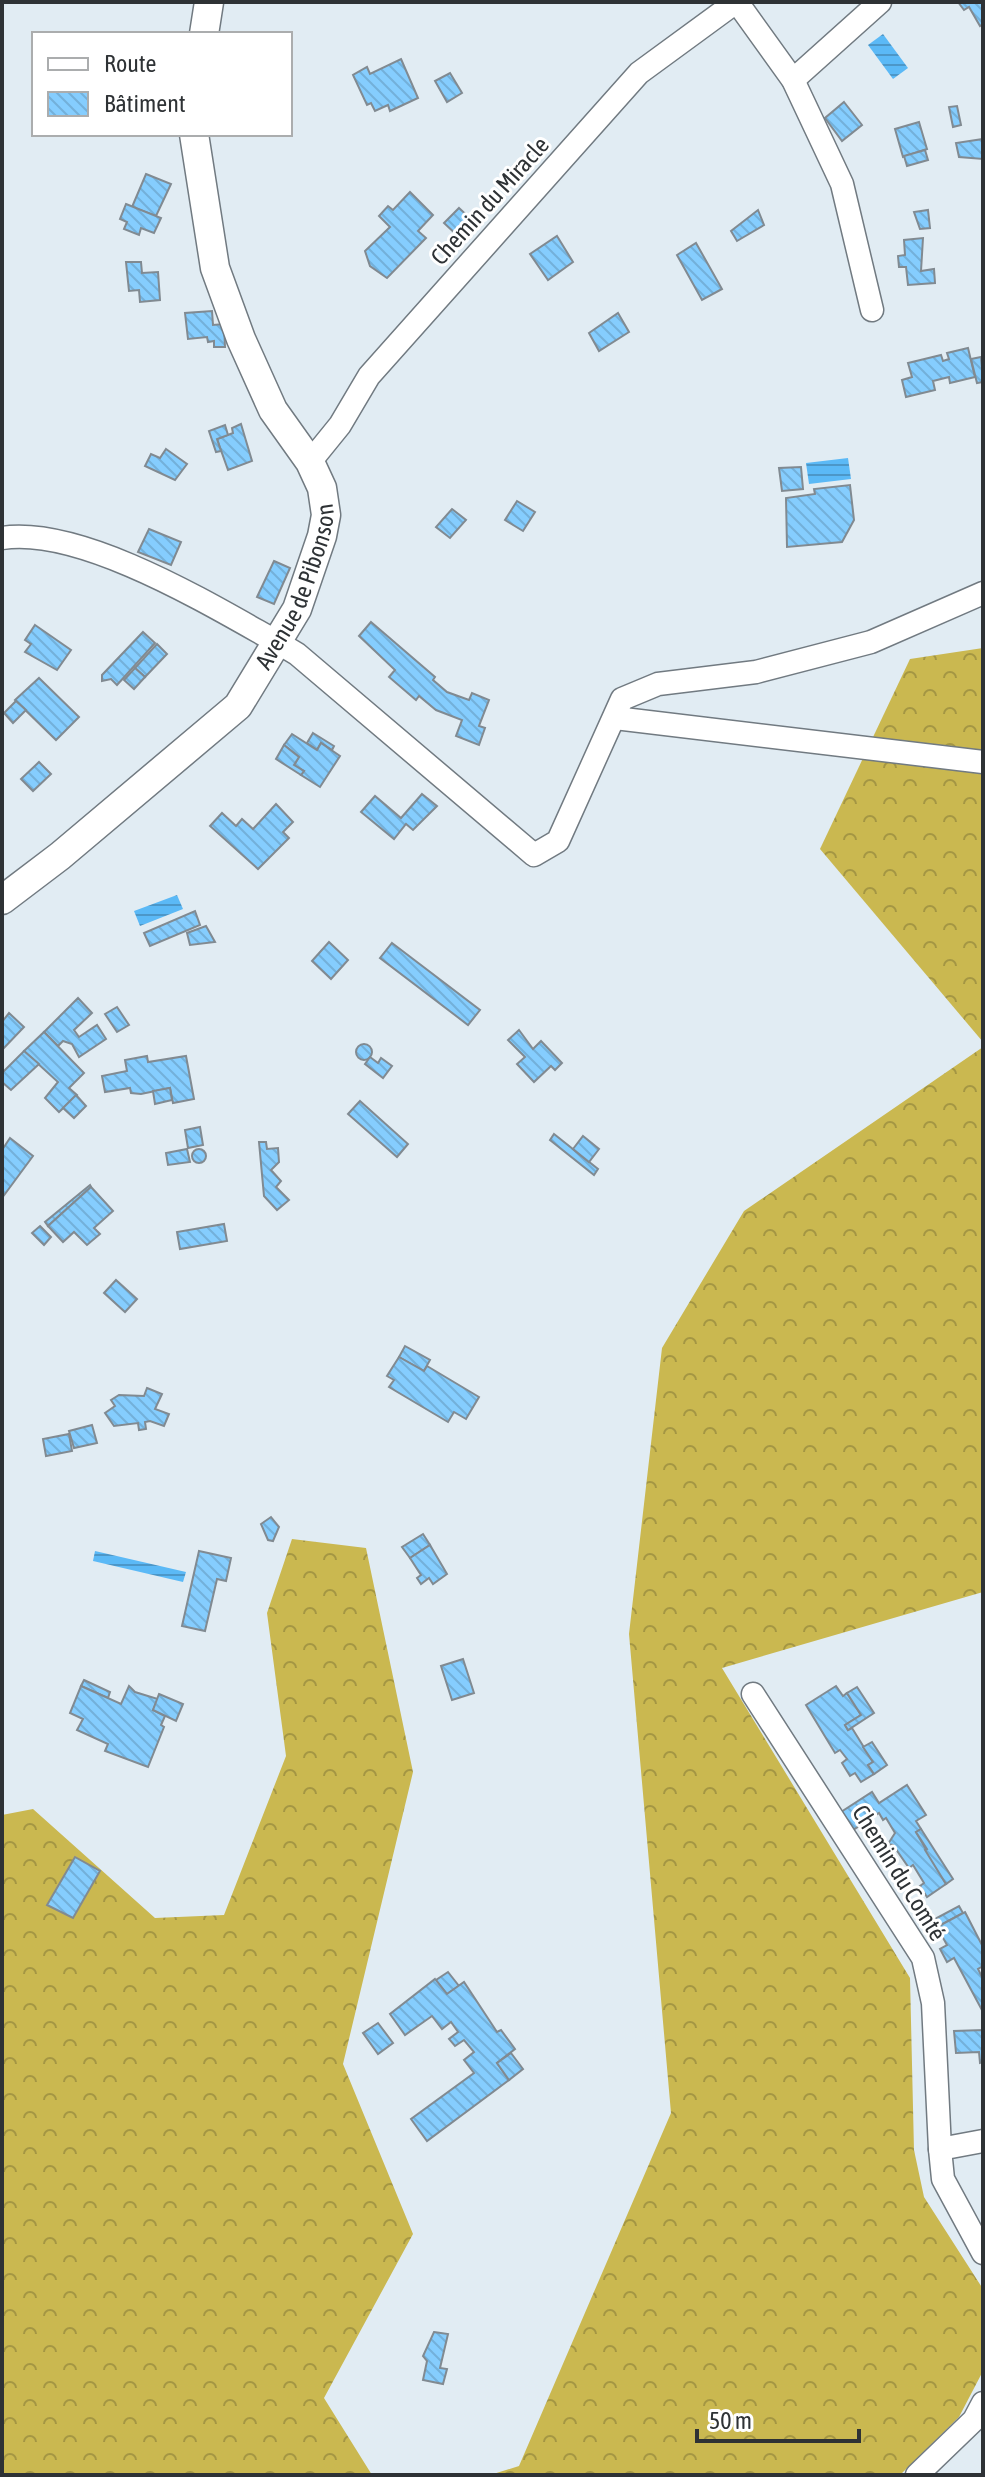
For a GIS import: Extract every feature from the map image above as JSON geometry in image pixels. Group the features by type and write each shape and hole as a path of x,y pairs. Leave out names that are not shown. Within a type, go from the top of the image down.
{"street":[{"path":"204,32 209,2"},
{"path":"736,2 793,80 842,184 872,310"},
{"name":"Chemin du Miracle","path":"310,462 340,425 369,376 639,73 736,2"},
{"path":"793,80 880,2"},
{"name":"Avenue de Pibonson","path":"2,900 60,856 238,706 297,609 326,515 322,488 310,462 273,410 215,268 194,136"},
{"path":"2,538 64,541 121,562 277,642 297,654 534,855 558,841 622,699 658,684 756,672 871,642 983,593"},
{"path":"615,718 983,762"},
{"name":"Chemin du Comté","path":"753,1694 923,1958 933,2003 943,2179 983,2253"},
{"path":"940,2149 983,2141"},
{"path":"917,2475 974,2420 983,2403"}],"green space":[{"path":"983,648 983,1042 820,849 910,659"},
{"path":"983,1047 983,1592 722,1668 910,1978 914,2150 924,2197 983,2289 983,2371 959,2417 900,2475 490,2475 519,2466 671,2113 629,1634 662,1348 744,1211"},
{"path":"292,1539 366,1548 413,1772 343,2064 413,2234 324,2398 372,2475 2,2475 2,1815 33,1809 155,1918 224,1915 286,1756 267,1613"}],"water":[{"path":"883,34 908,68 893,79 868,45"},
{"path":"848,458 851,479 809,484 806,463"},
{"path":"177,895 183,909 140,926 134,911"},
{"path":"95,1551 186,1572 183,1582 93,1561"}],"building":[{"path":"958,2 983,2 983,24 980,26 969,7 964,10"},
{"path":"401,59 418,98 390,111 388,105 375,111 371,103 367,105 353,75 367,67 370,74"},
{"path":"450,73 462,93 447,102 435,81"},
{"path":"844,102 862,125 842,141 825,118"},
{"path":"957,106 961,125 953,127 949,107"},
{"path":"919,122 927,149 903,157 895,129"},
{"path":"983,139 983,159 959,157 956,143"},
{"path":"925,150 928,160 907,166 904,156"},
{"path":"146,174 171,184 156,216 132,207"},
{"path":"410,192 433,215 418,231 426,238 387,278 370,266 365,251 390,227 379,216 388,206 393,210"},
{"path":"126,204 161,218 154,233 141,228 139,235 124,229 127,222 120,219"},
{"path":"459,208 473,221 458,236 444,223"},
{"path":"758,210 764,225 737,241 731,231"},
{"path":"928,210 930,228 920,229 914,212"},
{"path":"557,236 573,262 548,280 530,254"},
{"path":"923,238 921,271 934,269 935,283 908,285 906,267 899,267 898,256 905,255 904,240"},
{"path":"696,243 722,289 702,300 677,255"},
{"path":"126,262 141,262 142,273 158,272 160,300 140,302 139,290 129,291"},
{"path":"212,311 213,325 224,324 225,347 214,347 214,341 208,342 207,337 188,339 185,313"},
{"path":"618,313 629,332 599,351 589,333"},
{"path":"968,348 975,377 950,383 949,377 933,381 935,390 906,397 902,380 912,377 908,363 941,355 943,361 949,359 947,353"},
{"path":"981,357 983,382 977,383 971,359"},
{"path":"241,424 252,461 228,470 217,439 233,433 232,428"},
{"path":"225,425 228,435 217,439 221,451 216,452 209,431"},
{"path":"166,449 187,464 175,480 145,466 151,454 160,458"},
{"path":"801,467 803,489 782,491 779,468"},
{"path":"850,485 854,520 842,542 787,547 786,498 815,494 814,489"},
{"path":"517,501 535,512 523,531 505,520"},
{"path":"452,509 466,520 450,538 436,527"},
{"path":"149,529 181,542 171,565 138,552"},
{"path":"274,561 290,568 274,604 257,597"},
{"path":"371,622 435,677 433,680 447,692 469,700 472,693 489,700 479,726 485,728 479,745 456,736 462,720 436,710 419,696 416,700 389,677 395,670 359,636"},
{"path":"35,625 71,650 57,670 25,652 31,644 25,640"},
{"path":"143,632 155,643 117,685 111,679 102,681 102,675"},
{"path":"157,644 167,654 145,677 135,668"},
{"path":"135,668 145,677 134,689 124,680"},
{"path":"39,678 79,717 56,740 15,700"},
{"path":"16,701 26,710 13,723 4,713"},
{"path":"313,733 334,746 332,750 321,743 317,750 307,743"},
{"path":"292,734 317,750 321,743 340,756 320,787 301,775 304,771 294,765 299,757 284,745"},
{"path":"284,745 299,757 294,765 304,771 301,775 276,759"},
{"path":"39,762 51,774 33,791 21,779"},
{"path":"422,794 437,806 413,830 406,824 394,839 361,812 375,796 401,818"},
{"path":"276,804 293,822 283,832 289,838 258,869 210,826 222,813 236,826 242,819 253,829"},
{"path":"195,911 200,925 150,946 144,933"},
{"path":"206,926 215,942 190,945 187,933"},
{"path":"329,942 348,960 331,979 312,961"},
{"path":"392,943 480,1010 468,1025 380,958"},
{"path":"78,998 92,1013 74,1030 79,1037 97,1025 106,1039 79,1057 72,1044 63,1041 58,1046 44,1032"},
{"path":"117,1007 129,1025 117,1032 105,1014"},
{"path":"9,1013 24,1027 2,1050 2,1022"},
{"path":"519,1030 533,1049 541,1041 562,1063 555,1070 551,1066 534,1082 517,1064 525,1057 508,1040"},
{"path":"44,1032 84,1073 69,1088 77,1095 59,1112 45,1098 58,1082 24,1051"},
{"path":"364,1044 372,1052 364,1060 356,1052"},
{"path":"24,1051 39,1064 11,1090 2,1082 2,1073"},
{"path":"147,1056 148,1062 186,1056 194,1099 173,1103 170,1088 141,1094 131,1093 130,1088 105,1092 102,1076 127,1071 125,1060"},
{"path":"370,1057 378,1063 381,1058 392,1066 383,1078 365,1064"},
{"path":"170,1088 172,1100 155,1104 153,1091"},
{"path":"76,1095 86,1106 74,1118 63,1108"},
{"path":"360,1101 408,1144 397,1157 348,1114"},
{"path":"200,1127 203,1145 188,1148 185,1130"},
{"path":"554,1134 598,1169 594,1175 550,1140"},
{"path":"583,1136 599,1149 589,1162 573,1149"},
{"path":"10,1138 33,1156 2,1198 2,1150"},
{"path":"259,1142 266,1142 267,1149 278,1148 279,1162 271,1170 281,1181 276,1187 289,1200 277,1210 264,1196"},
{"path":"187,1149 190,1162 168,1165 166,1153"},
{"path":"199,1149 206,1156 199,1163 192,1156"},
{"path":"91,1187 48,1226 45,1222"},
{"path":"91,1187 113,1211 94,1228 100,1234 87,1245 74,1232 63,1242 48,1226"},
{"path":"224,1224 227,1241 180,1249 177,1232"},
{"path":"40,1226 51,1237 44,1245 32,1233"},
{"path":"116,1280 137,1299 125,1312 104,1293"},
{"path":"405,1346 430,1360 424,1371 399,1357"},
{"path":"399,1357 424,1371 427,1366 479,1397 466,1419 454,1412 448,1422 389,1387 394,1380 387,1376"},
{"path":"147,1388 162,1394 155,1409 169,1414 164,1426 150,1421 145,1422 146,1429 139,1430 138,1423 114,1426 105,1413 115,1406 111,1400 119,1395 144,1396"},
{"path":"92,1425 97,1443 74,1448 69,1431"},
{"path":"69,1434 72,1451 46,1456 43,1439"},
{"path":"271,1517 279,1527 273,1541 268,1540 261,1524"},
{"path":"423,1534 430,1545 410,1558 402,1547"},
{"path":"430,1545 447,1574 433,1584 429,1578 421,1584 417,1578 421,1575 410,1558"},
{"path":"199,1551 231,1558 226,1581 217,1579 205,1631 182,1626"},
{"path":"463,1659 474,1693 452,1700 441,1666"},
{"path":"84,1680 110,1692 108,1698 81,1686"},
{"path":"81,1686 121,1704 129,1686 135,1692 158,1699 153,1710 165,1716 161,1725 164,1727 148,1767 105,1751 108,1744 77,1730 83,1719 70,1713"},
{"path":"836,1686 843,1696 847,1693 861,1715 845,1725 848,1730 852,1728 873,1762 868,1765 874,1774 861,1782 855,1773 850,1776 842,1763 847,1759 840,1750 835,1753 806,1705"},
{"path":"857,1687 874,1713 848,1730 845,1725 861,1715 847,1693"},
{"path":"159,1694 183,1704 176,1721 153,1710"},
{"path":"872,1742 887,1765 874,1774 868,1765 873,1762 863,1747"},
{"path":"907,1785 926,1815 916,1821 921,1829 916,1832 946,1884 927,1897 920,1886 924,1883 913,1865 909,1868 893,1845 888,1844 895,1833 886,1818 883,1820 879,1813 853,1830 841,1812 872,1792 879,1803"},
{"path":"921,1829 953,1879 946,1884 916,1832"},
{"path":"75,1857 100,1871 73,1918 47,1905"},
{"path":"959,1906 963,1913 939,1926 935,1919"},
{"path":"965,1912 983,1947 983,1966 978,1969 983,1979 983,2012 954,1958 947,1962 940,1949 947,1945 937,1927"},
{"path":"448,1972 459,1986 447,1994 436,1980"},
{"path":"435,1979 447,1994 464,1982 497,2032 501,2030 515,2049 497,2063 509,2080 427,2141 411,2119 474,2073 464,2060 474,2052 464,2040 455,2046 449,2039 458,2032 451,2022 442,2029 432,2016 405,2035 390,2014"},
{"path":"378,2023 393,2043 378,2054 363,2033"},
{"path":"983,2030 983,2062 980,2063 979,2052 956,2053 954,2031"},
{"path":"511,2053 523,2069 509,2080 497,2063"},
{"path":"434,2332 448,2334 440,2368 447,2369 443,2384 423,2380 427,2361 423,2356"}]}
